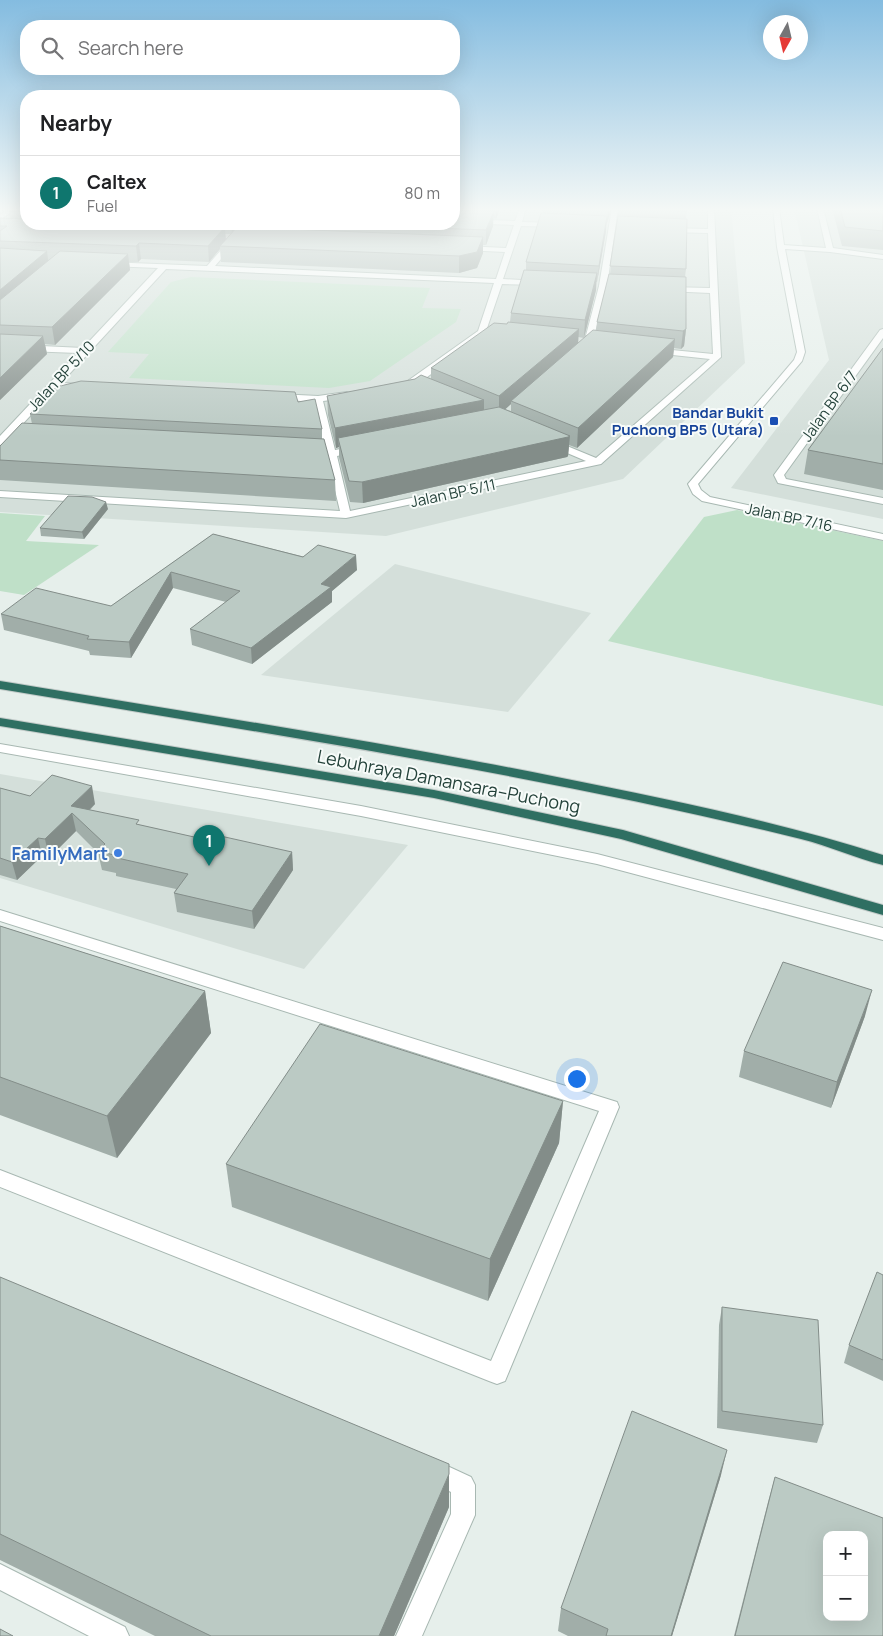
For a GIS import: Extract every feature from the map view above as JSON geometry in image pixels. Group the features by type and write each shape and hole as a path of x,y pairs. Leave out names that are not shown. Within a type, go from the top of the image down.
{"highway":[{"name":"Lebuhraya Damansara–Puchong","path":"0,685 460,762 626,795 807,836 883,860"},
{"name":"Lebuhraya Damansara–Puchong","path":"0,722 444,796 623,835 883,910"}],"street":[{"name":"Jalan BP 5/10","path":"6,438 148,284"},
{"path":"393,387 416,386 487,332 498,284"},
{"path":"573,356 588,344 603,284"},
{"path":"643,349 717,357 714,284"},
{"name":"Jalan BP 7/16","path":"788,284 801,352 798,361 693,484 697,492 706,499 883,537"},
{"path":"659,288 714,291"},
{"name":"Jalan BP 6/7","path":"880,500 782,481 779,475 872,353 883,332"},
{"path":"0,347 85,351"},
{"name":"Jalan BP 5/11","path":"0,494 346,515 597,462 717,357"},
{"path":"53,385 92,387"},
{"path":"268,397 318,399 355,393"},
{"path":"318,399 346,515"},
{"path":"544,440 597,462"},
{"path":"301,453 331,454 369,447"},
{"path":"880,500 883,489"},
{"path":"0,748 361,811 587,857 883,934"},
{"path":"0,915 610,1107 497,1374 0,1178"},
{"path":"20,939 34,926"},
{"path":"408,1461 463,1484 463,1515 409,1636"},
{"path":"0,1577 116,1636"}],"shaded area":[{"path":"0,284 738,284 745,363 623,479 386,536 0,512"},
{"path":"812,284 883,284 883,519 731,488 829,360"},
{"path":"395,564 591,613 508,712 261,675"},
{"path":"0,774 408,845 304,969 0,878"}],"green space":[{"path":"169,284 351,284 430,288 422,308 461,309 456,322 370,381 329,388 129,378 149,354 108,352"},
{"path":"737,510 883,541 883,706 608,641 704,517"},
{"path":"0,513 45,516 26,541 99,545 24,595 0,591"}],"building":[{"path":"0,284 7,284 0,290"},
{"path":"19,284 96,284 52,327 0,325 0,300"},
{"path":"520,284 594,284 585,320 511,313"},
{"path":"606,284 686,284 686,329 683,331 597,322"},
{"path":"508,322 579,329 499,396 431,368 494,323 507,324"},
{"path":"593,330 675,339 578,428 511,401"},
{"path":"0,334 43,336 0,378"},
{"path":"883,348 883,464 808,450"},
{"path":"421,375 484,400 335,428 327,396 415,379"},
{"path":"81,381 295,392 298,402 315,399 322,429 30,414 56,387"},
{"path":"499,407 570,436 362,482 349,481 338,438"},
{"path":"22,423 324,439 335,480 0,460 0,446"},
{"path":"68,496 92,497 106,502 82,532 40,528"},
{"path":"213,534 303,557 318,545 356,555 321,584 331,587 251,648 190,629 240,591 171,572 129,642 87,639 89,636 1,614 36,588 111,606"},
{"path":"52,775 92,786 71,806 139,820 136,824 212,841 216,835 292,852 252,911 174,893 188,874 113,857 114,855 98,851 105,844 72,813 45,839 38,838 12,862 0,858 0,788 30,796"},
{"path":"0,926 205,991 107,1116 0,1077"},
{"path":"783,962 872,990 837,1082 744,1051"},
{"path":"320,1024 563,1101 490,1259 226,1164"},
{"path":"877,1272 883,1275 883,1360 849,1345"},
{"path":"0,1277 449,1464 449,1474 379,1636 211,1636 0,1534"},
{"path":"722,1307 818,1320 823,1425 722,1411"},
{"path":"632,1411 727,1450 671,1636 606,1636 608,1629 561,1608"},
{"path":"775,1477 883,1518 883,1636 735,1636"},
{"path":"0,1629 13,1636 0,1636"}],"place":[{"name":"Bandar Bukit Puchong BP5 (Utara)","path":"774,421"},
{"name":"FamilyMart","path":"118,853"},
{"name":"Caltex","path":"209,866"}]}
